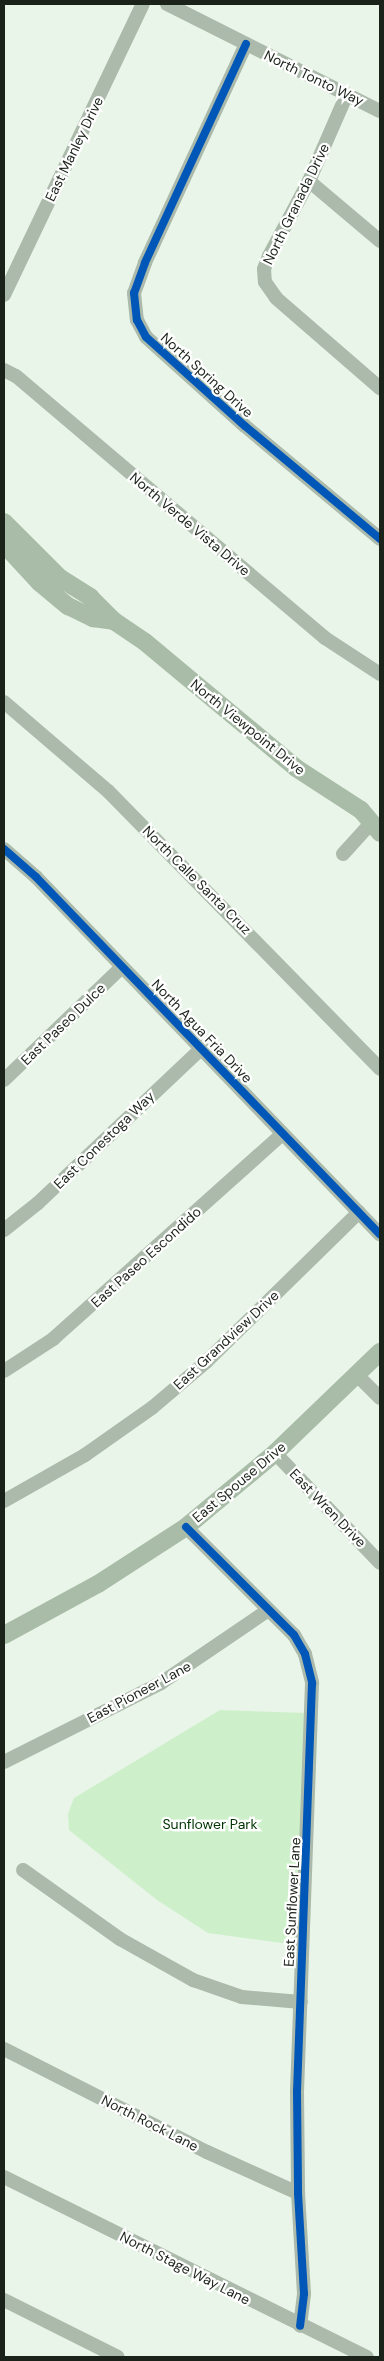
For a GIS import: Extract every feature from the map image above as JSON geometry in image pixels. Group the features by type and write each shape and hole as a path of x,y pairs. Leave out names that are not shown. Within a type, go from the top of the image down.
{"main road":[{"name":"North Viewpoint Drive","path":"4,522 54,572 90,597 114,622 146,642 289,762 344,798 376,828"},
{"name":"North Viewpoint Drive","path":"4,544 38,582 68,606 93,618 114,622"},
{"name":"East Spouse Drive","path":"4,1635 98,1584 186,1527 275,1453 380,1352"}],"street":[{"name":"East Manley Drive","path":"4,295 143,4"},
{"name":"North Tonto Way","path":"167,4 380,111"},
{"name":"North Spring Drive","path":"246,44 145,262 134,294 137,320 146,337 167,356 380,539"},
{"name":"North Granada Drive","path":"347,94 309,181 269,256 264,269 265,282 276,298 380,388"},
{"path":"309,181 380,240"},
{"name":"North Verde Vista Drive","path":"4,370 16,376 325,638 380,674"},
{"name":"North Calle Santa Cruz","path":"4,702 108,791 380,1069"},
{"path":"343,854 376,828"},
{"name":"North Agua Fria Drive","path":"4,849 36,877 380,1234"},
{"name":"East Paseo Dulce","path":"4,1080 122,967"},
{"name":"East Conestoga Way","path":"4,1230 38,1204 202,1048"},
{"name":"East Paseo Escondido","path":"4,1371 53,1339 83,1314 282,1134"},
{"name":"East Grandview Drive","path":"4,1501 85,1455 153,1407 206,1362 359,1212"},
{"path":"356,1374 380,1398"},
{"name":"East Wren Drive","path":"275,1453 380,1563"},
{"name":"East Sunflower Lane","path":"186,1527 266,1610 294,1635 305,1654 312,1683 296,2091 298,2194 304,2294 300,2326"},
{"name":"East Pioneer Lane","path":"4,1762 162,1683 266,1610"},
{"path":"23,1870 120,1939 192,1980 242,1996 300,2002"},
{"name":"North Rock Lane","path":"4,2049 207,2152 298,2194"},
{"name":"North Stage Way Lane","path":"4,2177 300,2326 367,2357"},
{"path":"4,2300 118,2357"}],"green space":[{"name":"Sunflower Park","path":"220,1710 307,1713 297,1945 208,1933 157,1900 69,1830 68,1814 74,1798"}],"cycle path":[{"path":"246,44 145,263 134,293 137,320 146,337 245,426 380,539"},
{"path":"4,849 36,877 380,1234"},
{"path":"186,1527 294,1635 305,1654 312,1683 297,2091 298,2193 304,2294 300,2326"}]}
